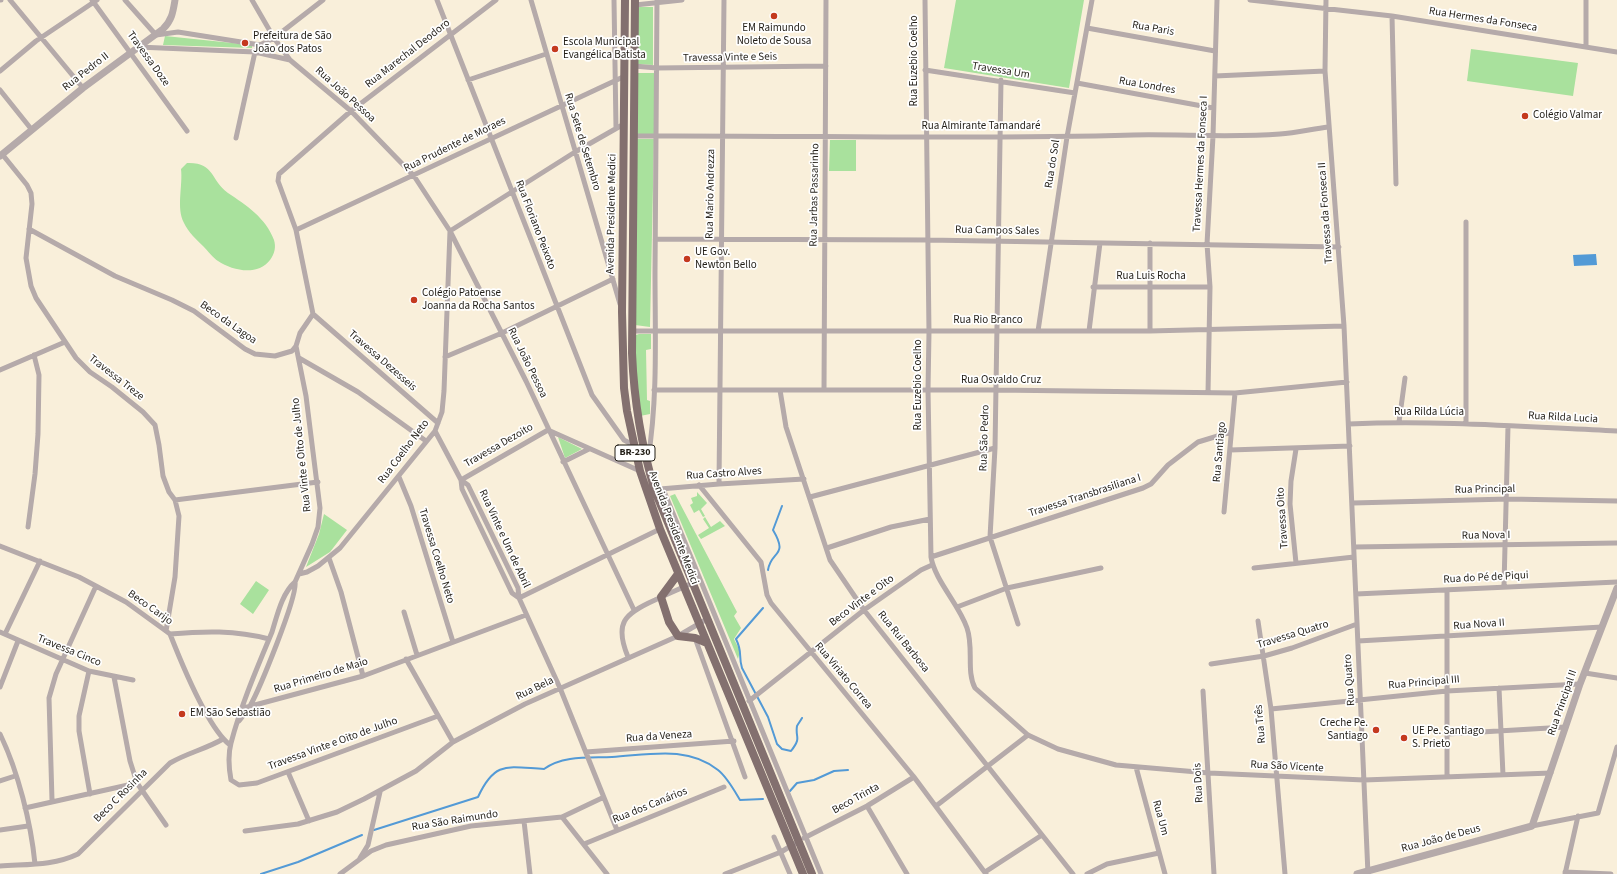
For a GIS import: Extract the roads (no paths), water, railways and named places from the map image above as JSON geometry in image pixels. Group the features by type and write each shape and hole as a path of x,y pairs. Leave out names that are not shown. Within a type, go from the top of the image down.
{"main road":[{"name":"Avenida Presidente Medici","path":"625,0 620,126 622,353 627,412 655,491 794,843 803,874"},
{"name":"Avenida Presidente Medici","path":"635,2 632,353 640,471 655,491 660,529 678,574 794,843 812,874"},
{"path":"624,47 634,48"},
{"path":"622,353 632,353"},
{"path":"640,471 647,465"},
{"path":"678,574 661,597 668,622 678,636 695,638 707,643"}],"street":[{"path":"10,0 83,88"},
{"path":"125,0 156,34 178,32 260,44 274,38 323,0"},
{"name":"Rua Pedro II","path":"1,155 83,88 170,22 175,0"},
{"name":"Rua João Pessoa","path":"252,0 274,38 290,60 351,111 414,176 450,231 502,333 634,610"},
{"name":"Rua Floriano Peixoto","path":"437,0 592,395 624,440 638,445"},
{"name":"Rua Marechal Deodoro","path":"296,230 278,181 279,174 351,111 450,33 496,0"},
{"name":"Rua Sete de Setembro","path":"531,0 622,312"},
{"path":"450,231 575,152 620,126 614,82 614,0"},
{"path":"635,2 682,0"},
{"name":"Rua Mario Andrezza","path":"719,484 720,239 724,0"},
{"name":"Rua Jarbas Passarinho","path":"824,390 826,0"},
{"name":"Rua Euzebio Coelho","path":"925,0 924,70 928,240 930,519 932,565 957,606 967,627 971,642 971,681 975,688 1028,734"},
{"name":"Rua do Sol","path":"1038,331 1050,242 1067,137 1092,0"},
{"name":"Travessa Hermes da Fonseca I","path":"1208,393 1210,287 1207,244 1213,136 1217,0"},
{"name":"Rua Hermes da Fonseca","path":"1250,0 1326,10 1392,16 1617,52"},
{"name":"Travessa da Fonseca II","path":"1326,0 1325,71 1328,127 1336,195 1349,424"},
{"path":"1586,0 1586,47"},
{"path":"0,71 41,38 94,1"},
{"name":"Travessa Doze","path":"94,1 187,131"},
{"name":"Avenida Presidente Medici","path":"647,465 651,441 654,390 657,1"},
{"path":"1392,16 1396,184"},
{"name":"Rua Paris","path":"1087,28 1215,51"},
{"path":"236,138 255,52 260,44"},
{"name":"Rua João Pessoa","path":"138,46 255,52 290,60"},
{"path":"468,80 546,54"},
{"name":"Travessa Vinte e Seis","path":"634,66 657,68 723,68 826,66"},
{"name":"Travessa Um","path":"924,70 1001,80 1075,93"},
{"path":"1215,76 1325,71"},
{"name":"Rua Prudente de Moraes","path":"296,230 623,77"},
{"name":"Rua São Pedro","path":"1001,80 995,448 990,537 1018,624"},
{"name":"Rua Londres","path":"1077,83 1213,108"},
{"path":"0,90 32,130"},
{"name":"Rua Almirante Tamandaré","path":"634,136 826,138 1067,137 1146,135 1213,136 1279,134 1328,127"},
{"name":"Travessa Treze","path":"1,155 27,185 31,193 32,204 26,258 31,286 43,310 76,358 90,372 112,387 143,412 155,425 160,445 163,476 169,492 176,500 179,516 178,546 168,633"},
{"path":"1466,222 1466,422"},
{"name":"Beco da Lagoa","path":"29,229 115,276 194,311 245,349 255,354 271,356 283,355 292,351 296,346"},
{"path":"296,230 313,314 300,333 296,346"},
{"name":"Rua Coelho Neto","path":"299,574 308,572 329,558 340,548 435,431 444,391 450,231"},
{"name":"Rua Campos Sales","path":"655,239 928,240 1339,247"},
{"path":"1088,331 1100,243"},
{"path":"1150,243 1150,331"},
{"path":"445,358 502,333 613,279"},
{"name":"Rua Luis Rocha","path":"1093,287 1210,287"},
{"name":"Travessa Dezesseis","path":"313,314 438,423"},
{"name":"Rua Rio Branco","path":"632,331 1150,331 1344,326"},
{"path":"0,370 65,342"},
{"name":"Rua Vinte e Oito de Julho","path":"234,784 231,780 229,771 230,745 238,723 240,709 287,594 299,574 318,526 320,508 318,482 296,346"},
{"path":"28,528 36,474 38,434 39,375 34,355"},
{"path":"299,358 358,392 426,441"},
{"path":"1399,422 1405,378"},
{"name":"Rua Osvaldo Cruz","path":"654,390 996,390 1235,393 1347,382"},
{"name":"Rua Rui Barbosa","path":"780,390 786,428 830,560 864,610 1073,874"},
{"name":"Rua Santiago","path":"1224,512 1235,393"},
{"name":"Rua Rilda Lúcia","path":"1349,424 1466,422 1508,426"},
{"name":"Rua Quatro","path":"1349,424 1357,624 1362,699 1368,872"},
{"path":"1504,586 1508,499 1508,426"},
{"name":"Rua Rilda Lucia","path":"1508,426 1617,431"},
{"path":"548,430 640,471"},
{"name":"Travessa Dezoito","path":"461,480 548,430"},
{"name":"Rua Vinte e Um de Abril","path":"435,431 461,480 462,489 494,558 512,593 519,598 560,688 602,798 616,830"},
{"name":"Travessa Transbrasiliana I","path":"931,557 1143,488 1154,482 1168,465 1198,442 1231,432"},
{"path":"1230,450 1350,446"},
{"path":"810,497 995,448"},
{"path":"563,462 589,449"},
{"name":"Travessa Oito","path":"1296,449 1291,481 1290,504 1296,563"},
{"name":"Travessa Coelho Neto","path":"399,477 411,506 453,642"},
{"name":"Rua Castro Alves","path":"655,491 699,485 804,479"},
{"path":"176,500 318,482"},
{"name":"Rua Viriato Correa","path":"699,485 761,562 771,603 914,777 986,873"},
{"path":"655,491 749,701 821,874"},
{"name":"Rua Principal","path":"1353,503 1508,499 1617,501"},
{"path":"827,548 891,527 930,519"},
{"path":"519,598 660,529"},
{"name":"Rua Nova I","path":"1354,547 1506,546 1617,543"},
{"name":"Beco Carijo","path":"2,546 96,586 126,602 168,633 211,722 223,739 230,745"},
{"path":"1254,568 1354,557"},
{"path":"329,558 341,592 362,676"},
{"path":"2,633 40,561"},
{"name":"Beco Vinte e Oito","path":"749,701 864,610 921,570 932,565"},
{"path":"957,606 1007,588 1101,568"},
{"name":"Rua Vinte e Oito de Julho","path":"238,723 249,708 271,657 292,601 296,587 295,582"},
{"name":"Rua do Pé de Piqui","path":"1356,594 1617,582"},
{"path":"628,657 622,637 622,626 629,613 692,583"},
{"path":"52,800 49,698 51,687 96,586"},
{"name":"Rua Principal II","path":"1532,826 1580,684 1617,588"},
{"path":"1446,777 1447,590"},
{"path":"404,612 417,655"},
{"name":"Rua Primeiro de Maio","path":"240,709 249,708 362,676 526,615"},
{"name":"Rua Bela","path":"245,831 280,828 337,812 380,792 416,770 453,742 560,688 678,636 707,620"},
{"name":"Rua Três","path":"1258,621 1264,656 1270,709 1285,874"},
{"name":"Travessa Quatro","path":"1211,664 1264,656 1292,648 1357,624"},
{"name":"Rua Nova II","path":"1358,641 1602,627"},
{"path":"168,633 228,631 268,639"},
{"name":"Travessa Cinco","path":"2,633 90,671 133,680"},
{"path":"695,638 734,741 745,777"},
{"path":"0,687 18,641"},
{"path":"406,659 453,742"},
{"path":"90,671 79,716 79,731 90,794"},
{"path":"1585,673 1617,678"},
{"path":"114,677 129,754 137,783 166,825"},
{"name":"Rua Principal III","path":"1270,709 1447,691 1580,684"},
{"path":"1499,688 1503,775"},
{"name":"Rua Dois","path":"1203,691 1214,874"},
{"name":"Travessa Vinte e Oito de Julho","path":"234,784 244,786 257,783 438,716"},
{"path":"1447,734 1566,727"},
{"path":"936,806 1028,734"},
{"name":"Rua São Vicente","path":"1028,734 1058,749 1072,754 1116,764 1209,773 1364,780 1551,772"},
{"path":"0,735 7,749 25,808 35,864"},
{"name":"Beco C Rosinha","path":"0,866 63,861 78,854 170,763 183,756 209,747 223,739"},
{"name":"Rua da Veneza","path":"586,753 734,741"},
{"path":"1532,826 1598,813 1617,747"},
{"name":"Rua Um","path":"1136,767 1165,874"},
{"path":"288,772 309,821"},
{"path":"0,781 15,776"},
{"name":"Beco Trinta","path":"725,874 781,852 794,843 867,806 914,777"},
{"name":"Beco C Rosinha","path":"25,808 52,800 90,794 137,783"},
{"name":"Rua dos Canários","path":"584,844 724,787"},
{"path":"356,864 368,845 380,792"},
{"name":"Rua São Raimundo","path":"340,874 356,864 371,851 404,840 471,826 562,817 602,798"},
{"path":"867,806 907,874"},
{"path":"1578,816 1565,873 1610,874"},
{"path":"562,817 607,874"},
{"path":"524,821 530,874"},
{"path":"0,830 28,826"},
{"name":"Rua João de Deus","path":"1357,874 1532,826"},
{"path":"986,873 1042,835"},
{"path":"774,837 790,874"},
{"path":"1087,874 1106,864 1159,853"}],"water":[{"path":"1596,254 1597,265 1574,266 1573,255"}],"waterway":[{"path":"768,570 772,559 778,553 779,549 778,539 773,530 782,506"},
{"path":"763,608 736,639 740,651 742,668 768,717 777,744 782,749 791,751 796,743 797,726 802,718"},
{"path":"374,830 478,797 490,777 497,771 504,768 521,767 544,769 560,761 577,758 667,753 680,754 706,762 718,770 730,784 740,800 763,799"},
{"path":"790,791 797,783 814,780 834,771 848,770"},
{"path":"261,874 298,862 362,835"}],"place":[{"name":"EM Raimundo Noleto de Sousa","path":"774,16"},
{"name":"Prefeitura de São João dos Patos","path":"245,43"},
{"name":"Escola Municipal Evangélica Batista","path":"555,49"},
{"name":"Colégio Valmar","path":"1525,116"},
{"name":"UE Gov. Newton Bello","path":"687,259"},
{"name":"Colégio Patoense Joanna da Rocha Santos","path":"414,300"},
{"name":"EM São Sebastião","path":"182,714"},
{"name":"Creche Pe. Santiago","path":"1376,730"},
{"name":"UE Pe. Santiago S. Prieto","path":"1404,738"}]}
